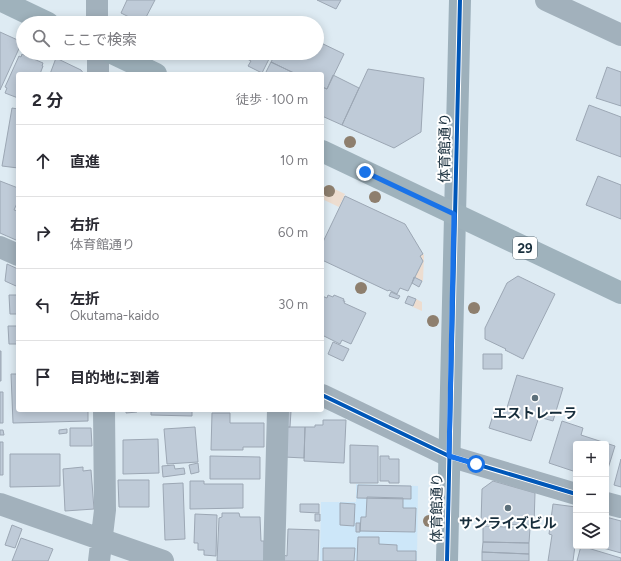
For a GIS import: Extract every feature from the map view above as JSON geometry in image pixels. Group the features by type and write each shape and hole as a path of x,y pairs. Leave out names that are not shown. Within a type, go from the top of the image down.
{"main road":[{"path":"0,0 33,16"},
{"path":"127,60 152,72"},
{"name":"29","path":"324,153 621,293"}],"street":[{"path":"97,0 97,16"},
{"name":"体育館通り","path":"447,561 460,0"},
{"path":"546,0 621,35"},
{"path":"98,60 98,72"},
{"path":"0,247 16,254"},
{"path":"324,397 449,456 573,493"},
{"path":"99,561 105,510 104,412"},
{"path":"274,561 278,412"},
{"path":"0,504 163,561"},
{"path":"609,504 621,507"}],"shaded area":[{"path":"328,186 345,194 339,207 324,200 324,195"},
{"path":"423,254 424,255 423,281 415,277 423,262 420,256"},
{"path":"416,299 422,302 422,311 413,307"},
{"path":"356,484 418,486 417,561 320,561 321,502 356,502"}],"building":[{"path":"127,0 155,0 147,16 127,16 121,13"},
{"path":"317,0 341,0 336,9"},
{"path":"0,32 16,39 16,55 0,90"},
{"path":"324,44 344,54 327,89 324,88 324,72 292,72 271,62 272,60 324,60"},
{"path":"17,60 36,60 43,63 41,72 16,72 16,97 5,93 7,88 5,87"},
{"path":"55,60 60,60 82,72 51,72"},
{"path":"249,60 268,60 262,72 248,66 251,61"},
{"path":"271,62 292,72 266,72"},
{"path":"607,67 621,72 621,106 596,98"},
{"path":"368,69 424,78 421,132 394,148 342,125"},
{"path":"333,75 359,88 342,125 324,117 324,88 327,89"},
{"path":"589,105 621,117 621,157 576,140"},
{"path":"12,108 16,109 16,168 2,166"},
{"path":"598,176 621,185 621,219 586,205"},
{"path":"0,181 16,187 16,206 14,210 16,210 16,240 0,233"},
{"path":"345,196 405,224 423,254 420,256 423,261 408,291 400,288 397,294 324,261 324,240"},
{"path":"7,264 16,268 16,286 5,281"},
{"path":"518,276 555,294 523,359 485,339 485,328 507,283"},
{"path":"414,277 422,281 419,287 412,283"},
{"path":"391,292 400,296 398,299 389,296"},
{"path":"9,295 16,295 16,314 10,314"},
{"path":"328,295 333,297 334,295 344,299 344,303 366,313 351,344 342,340 340,344 324,336 324,297 327,298"},
{"path":"408,296 416,299 413,306 405,303"},
{"path":"8,326 16,326 16,344 9,344"},
{"path":"333,342 349,349 343,361 328,354"},
{"path":"1,351 1,381 0,381"},
{"path":"483,354 502,354 502,369 483,369"},
{"path":"11,374 16,374 16,412 88,412 88,421 13,423"},
{"name":"エストレーラ","path":"517,375 563,388 553,421 539,417 531,441 489,428 495,409 506,411"},
{"path":"0,392 3,392 3,423 0,423"},
{"path":"151,412 192,412 192,416 151,415"},
{"path":"285,412 291,412 290,427 285,427"},
{"path":"212,413 230,413 230,423 264,423 264,447 243,447 243,450 211,450"},
{"path":"323,420 346,420 344,463 304,461 305,427 323,425"},
{"path":"562,421 583,428 581,435 600,441 573,441 573,471 549,463"},
{"path":"195,427 198,462 167,464 164,429"},
{"path":"285,427 305,427 304,458 284,457"},
{"path":"70,428 91,428 92,446 70,446"},
{"path":"67,429 67,433 59,434 59,430"},
{"path":"0,430 3,430 4,435 0,435"},
{"path":"158,439 159,473 123,474 123,440"},
{"path":"0,442 3,442 3,475 0,475"},
{"path":"609,444 615,446 609,465"},
{"path":"350,445 378,446 378,483 350,483"},
{"path":"10,454 60,454 60,486 10,487"},
{"path":"210,456 260,457 260,479 210,479"},
{"path":"380,456 389,456 389,459 399,459 399,483 380,481"},
{"path":"621,459 621,487 614,485"},
{"path":"198,463 199,472 191,474 189,465"},
{"path":"174,465 175,469 184,468 185,474 163,477 162,466"},
{"path":"83,467 83,471 91,470 94,509 65,511 63,469"},
{"path":"118,480 149,480 149,507 119,507"},
{"path":"190,481 204,481 204,484 243,484 243,508 190,509"},
{"name":"サンライズビル","path":"493,481 535,493 534,525 481,524 482,489"},
{"path":"183,483 185,539 165,540 163,484"},
{"path":"358,485 411,486 411,499 357,498"},
{"path":"367,497 403,498 403,508 416,508 415,532 360,531 361,517 366,517"},
{"path":"340,503 355,504 354,526 340,525"},
{"path":"300,504 319,504 319,513 300,512"},
{"path":"553,504 573,507 573,549 575,549 573,561 548,561 552,535 549,534"},
{"path":"222,513 239,513 240,517 260,517 261,541 264,541 264,561 217,561 219,518 222,517"},
{"path":"195,514 217,515 216,556 204,555 204,550 198,550 198,543 194,543"},
{"path":"315,514 320,514 320,521 315,521"},
{"path":"609,518 621,521 621,553 607,549 609,549"},
{"path":"356,523 360,523 360,532 356,532"},
{"path":"12,525 22,529 15,548 5,545"},
{"path":"483,526 530,528 529,543 483,542"},
{"path":"288,529 319,530 318,561 283,561 283,555 287,556"},
{"path":"358,537 379,537 379,544 397,545 397,551 416,551 416,561 357,561"},
{"path":"21,538 53,549 48,561 12,561"},
{"path":"483,542 529,543 529,554 482,552"},
{"path":"323,548 355,548 354,561 323,561"},
{"path":"580,549 591,549 621,558 621,561 577,561"},
{"path":"482,552 529,554 529,561 482,561"}],"cycle path":[{"path":"447,561 460,0"},
{"path":"324,396 449,456 573,493"}],"place":[{"name":"エストレーラ","path":"535,398"},
{"name":"サンライズビル","path":"508,508"}],"route":[{"path":"365,172 454,214 449,456 476,464"}]}
